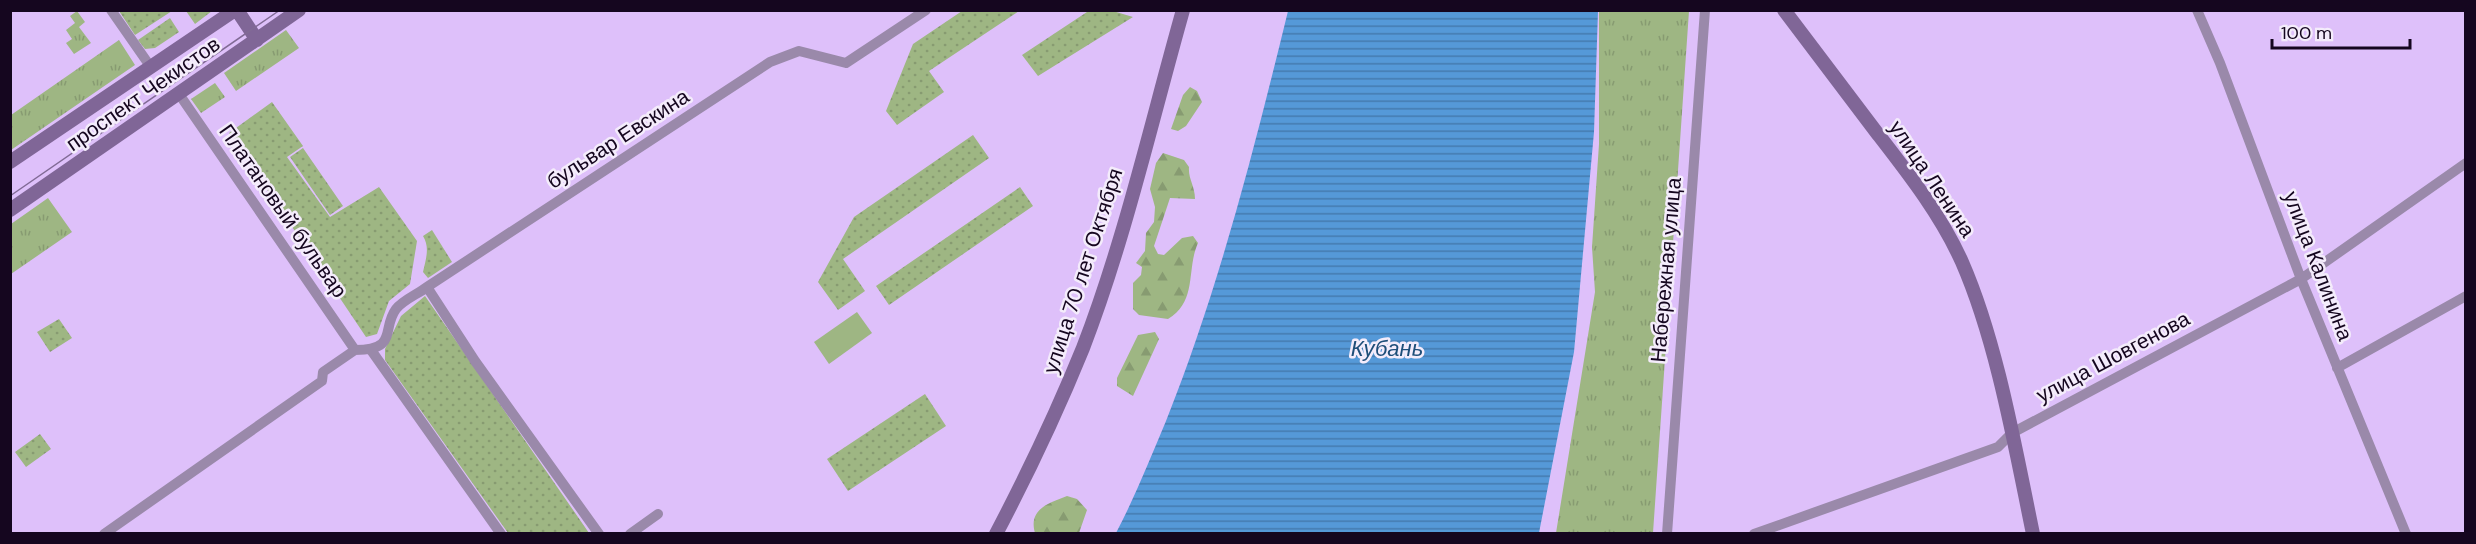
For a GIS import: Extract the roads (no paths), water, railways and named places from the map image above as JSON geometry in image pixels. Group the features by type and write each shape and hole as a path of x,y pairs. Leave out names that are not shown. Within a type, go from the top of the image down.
{"main road":[{"name":"проспект Чекистов","path":"10,162 236,10"},
{"path":"236,10 257,40"},
{"name":"проспект Чекистов","path":"10,210 299,10"},
{"name":"улица 70 лет Октября","path":"996,534 1041,449 1083,346 1111,265 1183,10"},
{"name":"улица Ленина","path":"1784,10 1904,167 1937,216 1961,261 1980,309 2012,433 2033,534"}],"street":[{"path":"111,10 150,66"},
{"name":"бульвар Евскина","path":"371,350 387,338 396,309 770,62 799,51 846,63 926,10"},
{"name":"Набережная улица","path":"1667,534 1704,10"},
{"name":"улица Калинина","path":"2197,10 2220,63 2301,279 2406,534"},
{"name":"Платановый бульвар","path":"179,94 355,350"},
{"name":"улица Шовгенова","path":"1754,534 1998,447 2012,433 2301,279 2466,163"},
{"path":"427,287 476,362 599,534"},
{"path":"2337,368 2466,296"},
{"path":"104,534 322,381 323,372 355,350 371,350 501,534"},
{"path":"630,534 658,514"}],"water":[{"name":"Кубань","path":"1288,11 1598,11 1594,132 1574,352 1539,533 1116,533 1166,421 1203,320 1234,218"}],"tram line":[{"path":"10,196 280,10"}]}
